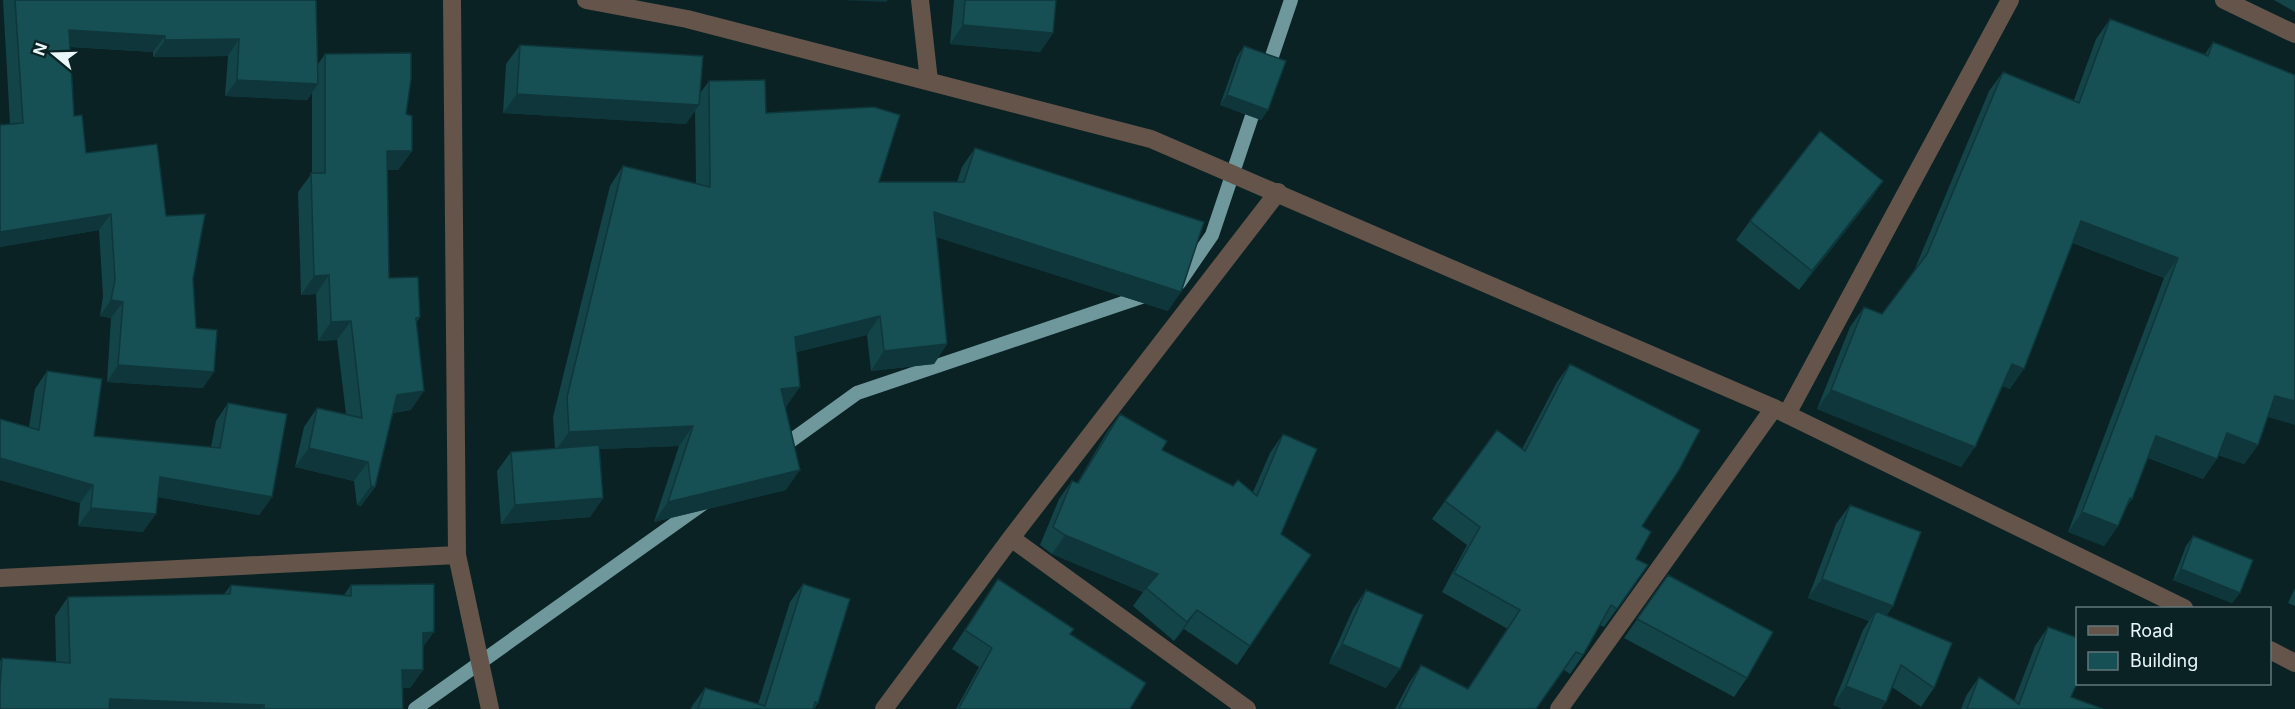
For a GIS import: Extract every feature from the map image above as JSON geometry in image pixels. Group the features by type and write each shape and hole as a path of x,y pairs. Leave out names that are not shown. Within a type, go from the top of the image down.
{"street":[{"path":"452,0 457,555 490,709"},
{"path":"586,0 687,19 1152,139 1780,411 2180,607"},
{"path":"920,0 929,81"},
{"path":"1559,709 1780,411 2010,0"},
{"path":"2224,0 2295,34"},
{"path":"884,709 1011,538 1278,192"},
{"path":"1011,538 1247,709"},
{"path":"0,578 457,555"},
{"path":"2271,651 2295,663"}],"building":[{"path":"15,0 316,0 318,84 237,80 239,39 165,40 165,36 69,30 74,116 82,115 86,153 157,144 166,216 205,214 193,279 196,328 217,330 214,372 118,365 123,302 111,300 115,280 111,214 0,232 0,125 23,123"},
{"path":"965,0 1056,0 1053,33 963,25"},
{"path":"2110,19 2208,56 2213,42 2295,75 2295,401 2275,396 2258,445 2227,433 2217,459 2156,436 2132,499 2130,498 2118,526 2082,512 2178,258 2081,221 2024,369 2012,364 1975,447 1831,390 1864,307 1882,314 1927,254 2003,72 2079,103"},
{"path":"520,45 703,56 699,105 517,94"},
{"path":"1244,46 1286,61 1268,110 1227,95"},
{"path":"411,53 411,79 406,114 412,116 412,151 387,151 389,278 418,277 420,317 416,318 424,391 397,395 375,487 371,486 368,462 309,448 317,408 362,418 351,321 331,322 329,275 314,276 311,173 325,173 325,54"},
{"path":"765,80 766,113 874,107 900,115 879,182 964,182 975,148 1204,222 1181,292 934,212 947,344 884,351 880,316 795,337 800,387 781,389 800,470 668,502 693,426 569,432 567,397 623,166 710,187 709,81"},
{"path":"1820,131 1883,181 1812,271 1750,221"},
{"path":"1570,364 1700,430 1679,470 1642,526 1651,532 1636,559 1648,565 1617,609 1611,605 1583,655 1576,652 1536,709 1399,709 1421,665 1468,689 1520,610 1454,573 1480,527 1445,501 1497,430 1525,451"},
{"path":"47,371 102,379 94,436 220,448 228,403 287,414 272,497 160,477 156,514 91,508 93,485 0,458 0,419 39,430"},
{"path":"1120,414 1167,441 1162,450 1233,486 1238,480 1257,496 1283,434 1317,449 1281,534 1311,555 1250,646 1197,610 1187,622 1146,588 1158,574 1065,535 1053,527 1072,481 1078,483"},
{"path":"599,445 603,498 515,505 511,452"},
{"path":"1850,505 1921,532 1893,606 1822,579"},
{"path":"2193,536 2253,560 2240,593 2181,569"},
{"path":"1668,575 1773,632 1747,678 1637,619"},
{"path":"998,579 1074,629 1070,634 1146,683 1130,709 959,708 992,648 965,630"},
{"path":"434,584 434,632 423,633 423,670 402,670 403,709 264,709 264,705 110,699 109,709 0,709 2,658 70,663 68,597 230,594 231,585 351,596 351,585"},
{"path":"803,584 850,599 818,703 815,702 813,709 698,709 705,688 765,706"},
{"path":"1366,590 1423,615 1400,669 1342,644"},
{"path":"1876,611 1952,643 1934,688 1901,665 1886,702 1846,686"},
{"path":"2048,627 2076,637 2076,685 2071,697 2103,709 1967,709 1979,677 2019,704"}],"waterway":[{"path":"1266,74 1291,0"},
{"path":"1179,283 1212,235 1257,101"},
{"path":"778,450 857,393 1150,294"},
{"path":"415,709 704,503"}]}
